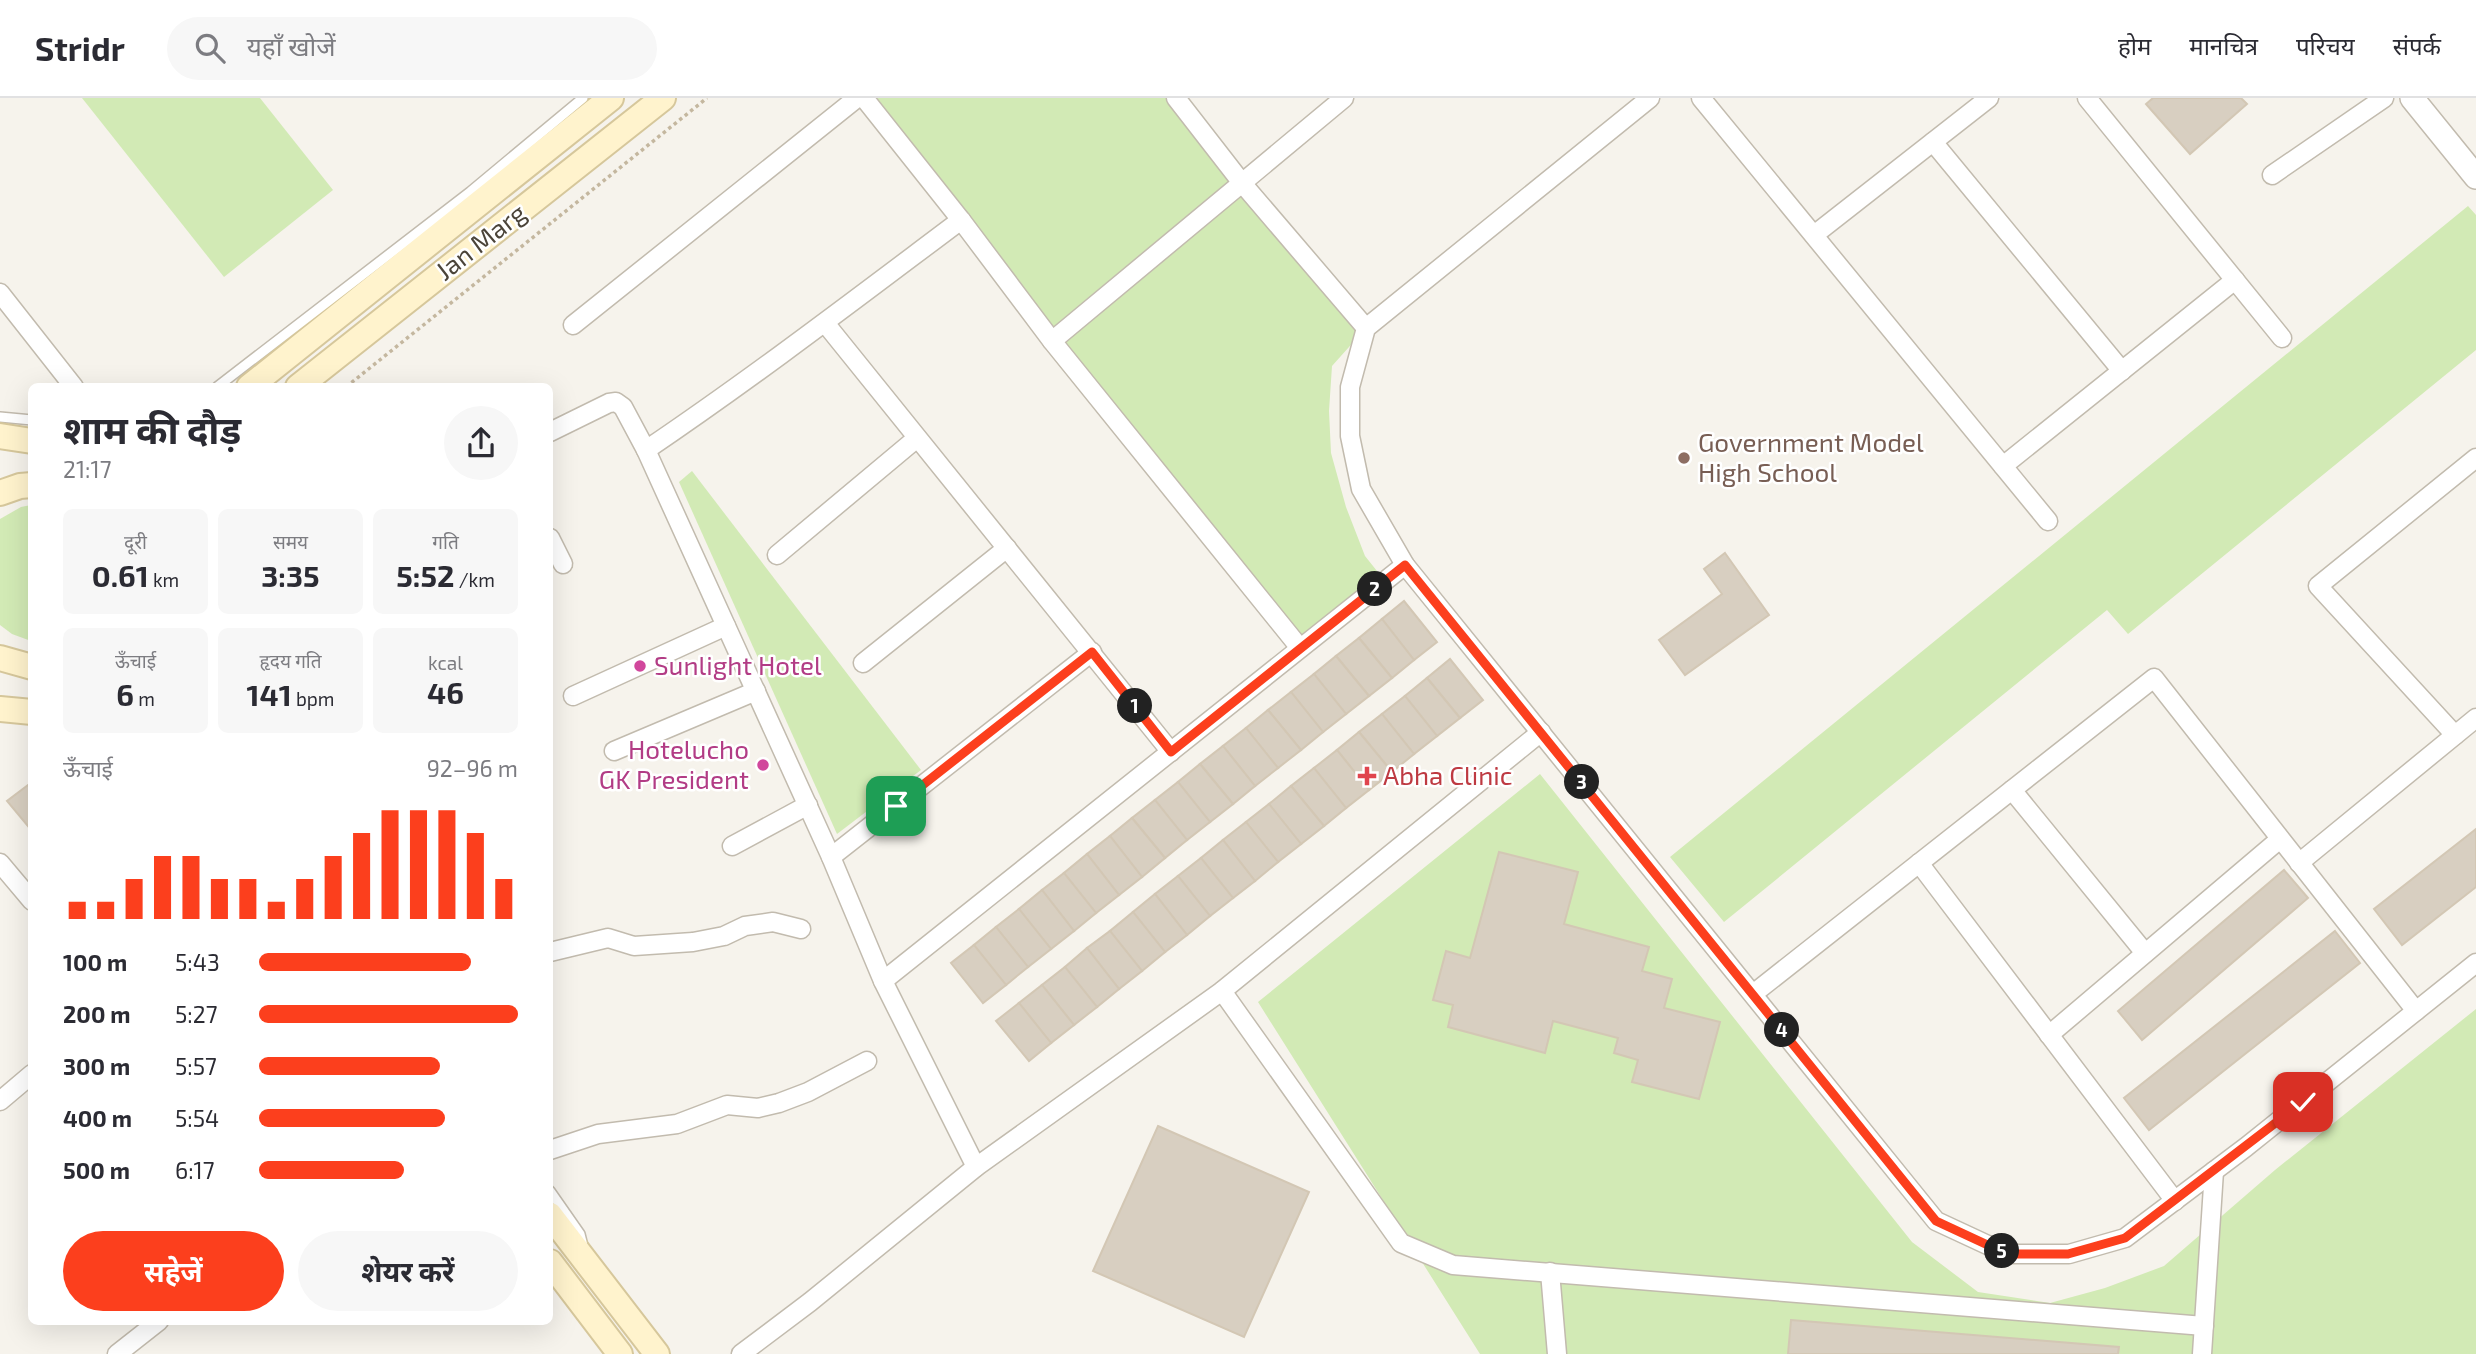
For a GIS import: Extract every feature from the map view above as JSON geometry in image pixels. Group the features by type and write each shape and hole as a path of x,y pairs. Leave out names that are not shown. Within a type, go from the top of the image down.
{"main road":[{"name":"Jan Marg","path":"254,383 611,98"},
{"name":"Jan Marg","path":"303,383 663,98"},
{"path":"0,436 28,440"},
{"path":"0,471 17,488"},
{"path":"0,659 28,666"},
{"path":"0,709 28,712"},
{"path":"553,1219 657,1354"},
{"path":"553,1266 620,1354"}],"street":[{"path":"573,325 857,98"},
{"path":"864,98 1052,341 1300,649"},
{"path":"1176,98 1242,183 1366,328"},
{"path":"1052,341 1344,98"},
{"path":"1650,98 1366,328 1350,387 1350,436 1361,489 1405,565 1936,1221 2007,1254 2068,1254 2125,1238 2214,1171 2476,963"},
{"path":"1701,98 2049,521"},
{"path":"1814,235 1989,98"},
{"path":"2087,98 2282,338"},
{"path":"2272,175 2384,98"},
{"path":"2412,98 2476,177"},
{"path":"1933,142 2122,371"},
{"path":"646,450 825,323 961,220"},
{"path":"2003,466 2235,280"},
{"path":"0,293 71,383"},
{"path":"825,323 1171,752"},
{"path":"553,431 616,402 623,407 646,450 756,691 831,857 883,981 976,1167"},
{"path":"777,555 918,438"},
{"path":"2455,735 2318,586 2476,458"},
{"path":"553,544 564,564"},
{"path":"863,663 1007,548"},
{"path":"883,981 1405,565"},
{"path":"573,696 726,626"},
{"path":"831,857 1092,652"},
{"path":"1753,994 2154,678 2416,1011"},
{"path":"614,751 756,691"},
{"path":"2299,863 2476,718"},
{"path":"741,1354 810,1302 976,1167 1222,991 1541,732"},
{"path":"2012,790 2145,953"},
{"path":"732,846 807,805"},
{"path":"2049,1035 2280,839"},
{"path":"0,863 28,896"},
{"path":"1920,863 2175,1201"},
{"path":"553,951 608,938 634,946 694,942 724,936 746,926 773,922 801,929"},
{"path":"1222,991 1401,1243 1453,1265 2204,1326"},
{"path":"553,1149 598,1135 677,1124 727,1105 758,1108 779,1104 867,1061"},
{"path":"0,1101 28,1077"},
{"path":"2202,1354 2214,1171"},
{"path":"1549,1272 1557,1354"},
{"path":"117,1354 154,1325"}],"lane":[{"path":"222,383 470,191 583,98"},
{"path":"0,417 28,420"},
{"path":"553,1195 580,1234 588,1265"}],"path":[{"path":"351,383 707,98"}],"green space":[{"path":"82,98 260,98 333,190 224,277"},
{"path":"864,98 1176,98 1366,328 1332,366 1329,411 1331,453 1346,507 1365,556 1385,581 1300,648"},
{"path":"2468,206 2476,215 2476,350 2128,634 2107,610 1724,922 1670,857"},
{"path":"692,471 921,770 837,834 679,482"},
{"path":"28,506 28,640 12,634 0,625 0,519"},
{"path":"1540,774 1912,1242 1978,1292 2050,1303 2105,1288 2164,1266 2275,1170 2476,1009 2476,1354 1480,1354 1258,1002"}],"building":[{"path":"2153,98 2241,98 2247,104 2190,154 2146,104"},
{"path":"1725,553 1769,615 1685,675 1659,640 1722,594 1704,569"},
{"path":"1404,601 1437,642 1414,660 1382,619"},
{"path":"1382,619 1414,660 1392,678 1359,638"},
{"path":"1359,638 1392,678 1369,696 1336,656"},
{"path":"1336,656 1369,696 1346,714 1314,674"},
{"path":"1450,659 1483,700 1460,718 1427,678"},
{"path":"1314,674 1346,714 1323,732 1291,692"},
{"path":"1427,678 1460,718 1437,736 1405,696"},
{"path":"1291,692 1323,732 1301,750 1268,710"},
{"path":"1405,696 1437,736 1414,754 1382,714"},
{"path":"1268,710 1301,750 1278,768 1246,728"},
{"path":"1382,714 1414,754 1392,772 1359,732"},
{"path":"1246,728 1278,768 1255,786 1223,746"},
{"path":"1359,732 1392,772 1369,790 1337,750"},
{"path":"1223,746 1255,786 1233,804 1200,764"},
{"path":"1337,750 1369,790 1346,808 1314,768"},
{"path":"1200,764 1233,804 1210,822 1178,782"},
{"path":"1314,768 1346,808 1324,826 1291,786"},
{"path":"1178,782 1210,822 1187,840 1155,800"},
{"path":"28,785 28,826 7,801"},
{"path":"1291,786 1324,826 1301,844 1269,804"},
{"path":"1155,800 1187,840 1165,858 1132,818"},
{"path":"1269,804 1301,844 1278,862 1246,822"},
{"path":"1132,818 1165,858 1142,877 1110,836"},
{"path":"1246,822 1278,862 1255,881 1223,840"},
{"path":"2476,829 2476,887 2402,945 2374,909"},
{"path":"1110,836 1142,877 1119,895 1087,854"},
{"path":"1223,840 1255,881 1233,898 1201,858"},
{"path":"1499,852 1578,872 1564,924 1649,947 1642,971 1672,979 1664,1008 1720,1022 1699,1099 1632,1082 1638,1060 1614,1053 1618,1038 1553,1021 1545,1053 1448,1027 1453,1005 1433,1000 1446,951 1470,958"},
{"path":"1087,854 1119,895 1096,913 1064,873"},
{"path":"1201,858 1233,898 1210,916 1178,876"},
{"path":"2284,870 2308,898 2142,1040 2118,1011"},
{"path":"1064,873 1096,913 1074,931 1042,890"},
{"path":"1178,876 1210,916 1187,935 1155,894"},
{"path":"1042,890 1074,931 1051,949 1019,909"},
{"path":"1155,894 1187,935 1165,952 1133,912"},
{"path":"1019,909 1051,949 1028,967 996,927"},
{"path":"1133,912 1165,952 1142,971 1110,931"},
{"path":"996,927 1028,967 1006,985 974,945"},
{"path":"1110,931 1142,971 1119,989 1087,948"},
{"path":"2335,931 2360,963 2149,1130 2124,1098"},
{"path":"974,945 1006,985 983,1003 951,963"},
{"path":"1087,948 1119,989 1097,1007 1065,967"},
{"path":"1065,967 1097,1007 1074,1025 1042,985"},
{"path":"1042,985 1074,1025 1051,1043 1019,1003"},
{"path":"1019,1003 1051,1043 1029,1061 996,1021"},
{"path":"1158,1126 1309,1192 1244,1337 1093,1271"},
{"path":"1791,1320 2119,1347 2118,1354 1788,1354"}],"place":[{"name":"Government Model High School","path":"1684,458"},
{"name":"Sunlight Hotel","path":"640,666"},
{"name":"Hotelucho GK President","path":"763,765"},
{"name":"Abha Clinic","path":"1367,776"}],"route":[{"path":"896,806 1092,652 1171,752 1405,565 1936,1221 2007,1254 2068,1254 2125,1238 2303,1102"}]}
